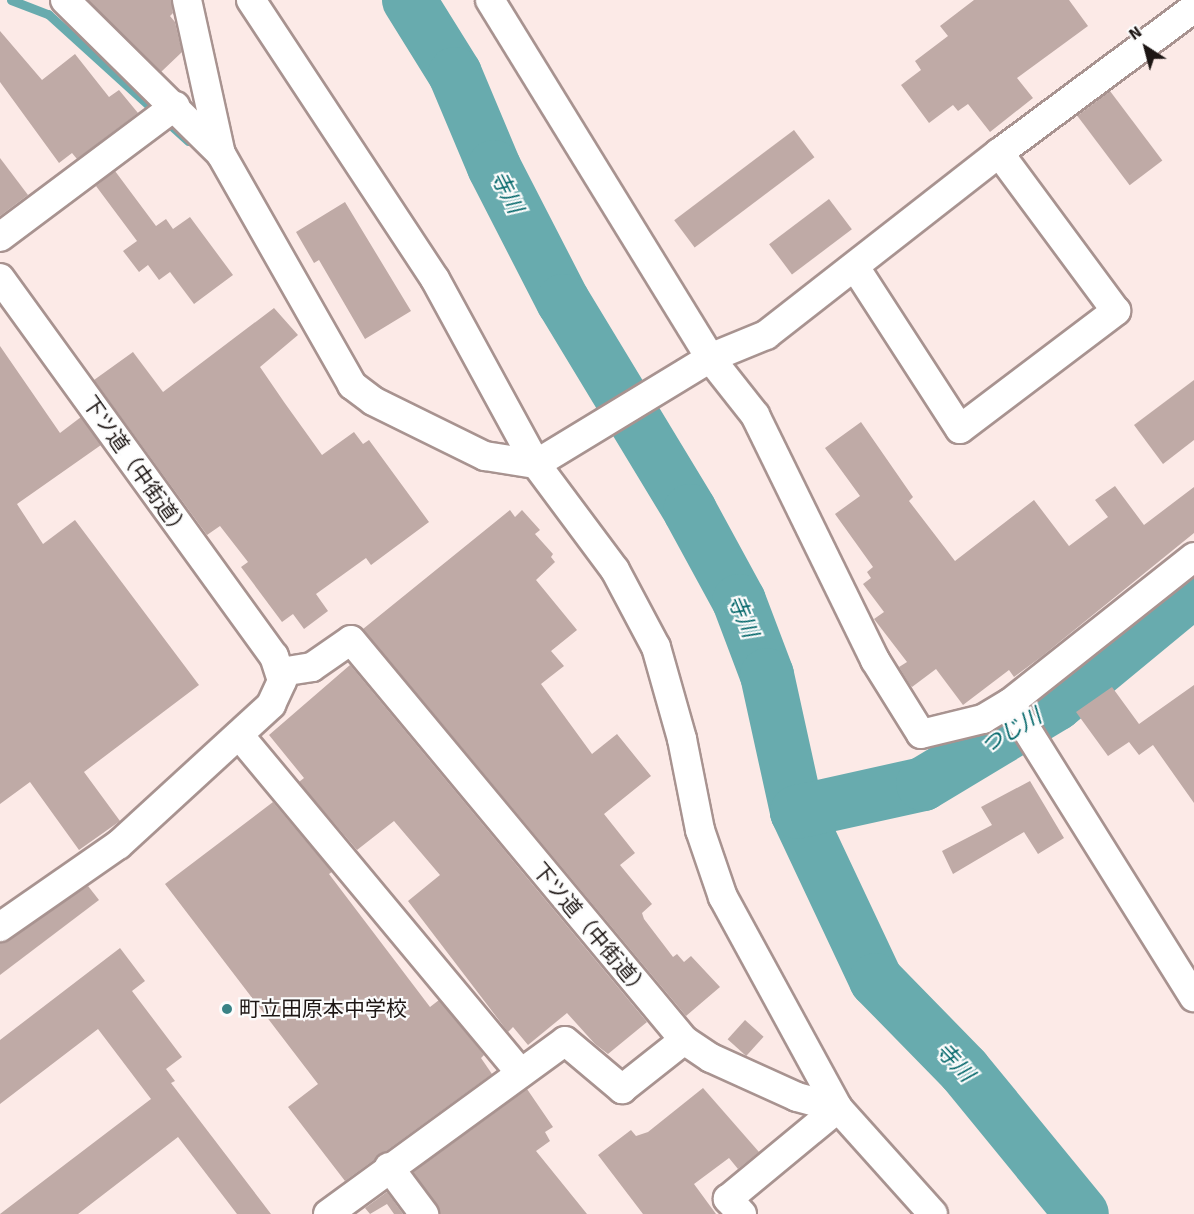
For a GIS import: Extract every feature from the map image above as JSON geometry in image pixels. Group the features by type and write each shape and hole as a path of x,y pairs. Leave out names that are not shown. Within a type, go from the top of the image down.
{"street":[{"path":"65,0 175,106 221,154 352,385 373,401 485,456 541,462 703,362 766,335 999,153 1194,8"},
{"path":"186,0 221,154"},
{"path":"250,0 435,279 541,462 615,570 657,647 682,739 700,830 723,897 838,1108 933,1214"},
{"path":"490,0 703,362 755,415 875,660 921,734 983,719 1013,708 1192,563"},
{"path":"0,237 175,106"},
{"path":"855,267 960,429 1116,311 999,153"},
{"name":"下ツ道（中街道）","path":"0,278 278,664 312,667 351,640 684,1040 711,1058 797,1097 838,1108"},
{"path":"2,922 118,845 239,735 276,698 278,664"},
{"path":"1013,708 1194,997"},
{"path":"239,735 520,1073"},
{"path":"328,1214 389,1167 565,1041 622,1089 684,1040"},
{"path":"742,1214 728,1199 838,1108"},
{"path":"389,1167 424,1214"}],"building":[{"path":"88,0 171,0 173,13 170,16 175,22 182,52 161,72"},
{"path":"974,0 1069,0 1088,26 1017,78 1033,98 990,132 968,104 958,111 953,105 929,123 901,85 921,70 915,61 948,36 940,26"},
{"path":"0,31 42,80 75,54 109,97 119,90 138,113 77,159 72,153 59,163 0,82"},
{"path":"1110,91 1162,160 1130,185 1077,116"},
{"path":"794,130 814,157 695,247 674,220"},
{"path":"0,158 28,195 0,216"},
{"path":"115,171 156,226 166,219 173,229 190,217 233,275 194,304 170,272 159,280 148,265 139,272 123,251 137,241 96,186"},
{"path":"829,199 852,229 792,274 769,244"},
{"path":"345,202 411,311 365,339 319,260 314,263 296,232"},
{"path":"274,308 298,335 260,367 322,455 354,432 363,444 369,440 429,522 371,565 366,558 316,594 328,611 304,629 293,614 282,622 241,567 248,562 220,526 207,535 94,380 133,352 163,392"},
{"path":"0,346 60,433 81,417 101,445 17,504 43,544 75,520 199,685 84,772 120,821 79,850 30,782 0,804"},
{"path":"1194,380 1194,440 1163,464 1134,425"},
{"path":"861,422 913,497 909,501 955,561 1034,500 1069,546 1108,517 1095,500 1115,486 1144,525 1194,487 1194,533 1041,657 1014,677 1009,670 963,705 936,669 912,687 910,685 899,667 907,662 874,619 884,612 863,584 871,578 867,572 873,567 835,514 860,496 825,448"},
{"path":"510,510 515,517 522,510 540,530 535,534 553,554 551,557 555,562 536,580 577,630 551,651 564,666 541,684 592,754 617,734 651,776 604,814 635,853 620,865 652,904 642,913 644,919 673,957 677,954 684,962 691,956 720,987 686,1016 363,629"},
{"path":"350,665 647,1022 608,1054 595,1044 567,1013 528,1045 513,1027 508,1032 408,901 440,875 394,821 357,850 299,782 304,778 269,735"},
{"path":"1194,685 1194,803 1153,745 1139,755 1129,742 1108,756 1076,712 1112,687 1139,724"},
{"path":"1030,781 1064,838 1038,854 1024,832 953,874 942,851 992,825 981,807"},
{"path":"273,802 332,872 329,874 430,1007 439,1000 484,1055 481,1058 492,1074 345,1181 288,1107 318,1084 165,884"},
{"path":"88,886 99,900 0,975 0,943"},
{"path":"120,948 145,981 132,991 182,1057 166,1069 175,1081 171,1083 271,1214 237,1214 178,1137 78,1214 0,1214 151,1099 98,1029 0,1104 0,1040"},
{"path":"745,1020 764,1037 746,1056 728,1039"},
{"path":"703,1088 759,1152 738,1169 729,1158 694,1184 716,1214 643,1214 598,1155 631,1130 636,1136 648,1132"},
{"path":"527,1089 553,1127 545,1132 550,1141 536,1151 587,1214 440,1214 413,1172"},
{"path":"387,1192 403,1214 394,1214 387,1204 370,1214 365,1208"}],"waterway":[{"path":"11,0 48,14 188,141"},
{"name":"寺川","path":"409,0 455,74 494,167 563,301 690,511 739,601 767,675 797,812 876,980 964,1070 1082,1214"},
{"name":"つじ川","path":"797,812 923,784 1056,704 1194,590"}],"place":[{"name":"町立田原本中学校","path":"227,1009"}]}
